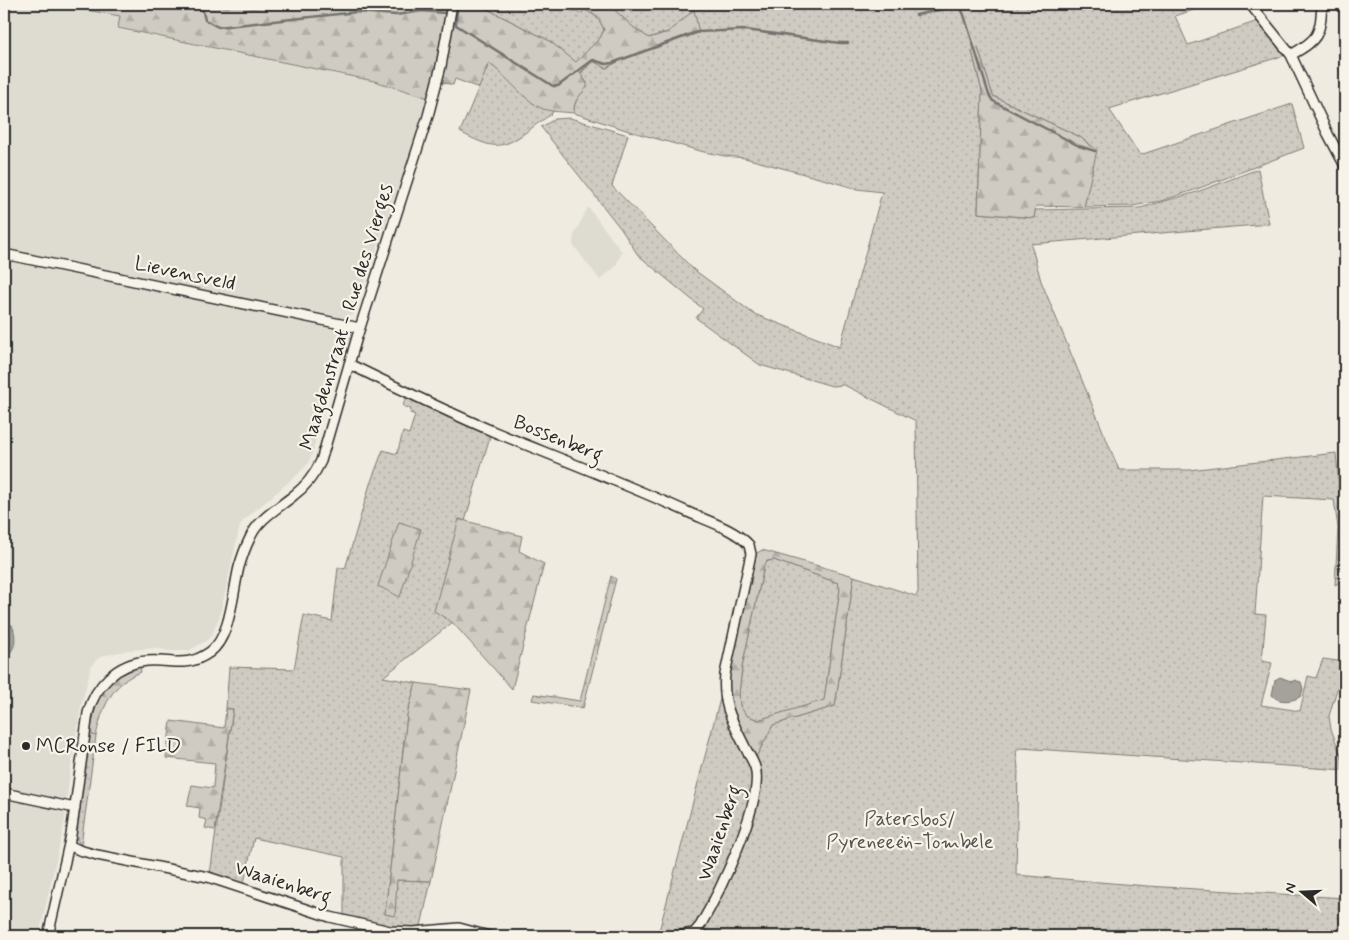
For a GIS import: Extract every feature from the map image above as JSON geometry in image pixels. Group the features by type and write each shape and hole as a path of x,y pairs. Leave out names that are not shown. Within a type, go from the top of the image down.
{"street":[{"name":"Maagdenstraat - Rue des Vierges","path":"48,936 69,845 88,713 95,694 104,682 124,667 146,661 182,663 198,658 213,650 225,630 240,565 253,532 272,512 298,492 311,478 320,464 360,328 428,116 452,4"},
{"path":"1250,4 1291,55 1345,166"},
{"path":"1291,55 1306,46 1318,35 1322,4"},
{"name":"Lievensveld","path":"4,254 360,328"},
{"name":"Bossenberg","path":"349,364 388,384 495,432 605,476 710,522 741,538 751,549"},
{"name":"Waaienberg","path":"676,936 694,933 704,920 731,864 756,794 755,767 729,714 723,690 751,549"},
{"path":"4,793 75,808"},
{"name":"Waaienberg","path":"69,845 97,855 208,878 330,917 390,931 413,932 459,928 489,936"}],"shaded area":[{"path":"4,4 77,4 77,8 120,16 118,29 374,81 429,98 354,314 348,317 308,464 240,525 220,615 212,635 206,641 188,651 170,651 155,648 129,650 102,656 91,667 81,706 69,779 65,820 39,936 4,936"},
{"path":"588,207 622,252 615,267 600,280 573,245 574,235"},
{"path":"4,623 12,625 15,637 13,649 7,655 4,654"},
{"path":"1280,677 1293,682 1294,680 1301,682 1303,689 1301,696 1294,700 1286,701 1275,698 1272,695 1275,680"}],"green space":[{"path":"77,4 449,4 448,21 429,98 374,81 118,28 120,16 76,8"},
{"path":"453,4 477,4 548,40 576,62 600,38 604,30 599,20 588,11 584,10 580,14 565,4 608,4 633,27 649,38 668,32 694,10 699,33 625,58 606,68 593,61 580,73 587,83 587,87 576,101 574,113 554,111 536,106 489,63 479,88 455,79 453,85 442,82"},
{"path":"477,4 565,4 589,12 597,18 604,30 600,38 576,63 548,40"},
{"name":"Patersbos/ Pyreneeën-Tombele","path":"608,4 1212,4 1175,16 1188,45 1261,20 1289,54 1109,109 1140,155 1292,104 1304,148 1161,201 1132,206 1084,207 1096,150 1080,137 993,96 978,48 972,51 982,91 978,213 1034,218 1035,210 1140,208 1197,192 1258,169 1269,224 1031,244 1041,281 1119,470 1189,470 1336,453 1345,551 1345,579 1335,585 1338,528 1334,500 1263,496 1255,614 1266,615 1262,661 1272,663 1261,705 1300,711 1308,676 1316,678 1323,659 1345,662 1329,716 1331,729 1345,770 1020,748 1016,751 1018,768 1016,875 1147,886 1345,898 1345,936 710,936 706,933 704,927 755,810 760,790 760,779 755,759 773,725 835,706 854,576 916,596 918,592 916,421 844,385 832,386 760,365 696,318 703,309 638,255 621,229 541,127 555,119 570,118 628,135 612,186 693,269 754,314 840,347 882,192 857,189 745,158 704,152 574,113 576,101 587,83 580,74 593,61 606,68 625,58 651,49 694,10 668,32 648,38"},
{"path":"978,48 993,96 1080,137 1097,150 1084,207 1036,206 1034,218 978,213 982,91 972,51"},
{"path":"489,63 544,109 555,110 522,135 505,144 490,145 460,132"},
{"path":"407,394 491,433 465,521 459,519 453,622 383,677 416,683 407,715 385,914 395,916 396,880 431,881 421,926 402,927 344,919 344,857 254,838 243,887 210,874 233,709 226,709 229,667 294,669 304,615 332,621 338,567 345,569 370,484 383,450 397,454 403,432 409,434 415,415 410,413 411,409 403,406"},
{"path":"459,519 522,536 519,551 544,564 512,689 453,623 434,611"},
{"path":"399,522 421,529 400,597 378,586"},
{"path":"762,550 854,576 835,706 773,725 755,759 736,722 726,691 754,555","holes":["774,560 838,583 840,589 824,700 758,720 746,715 740,706 739,694 742,667 764,566 767,561"]},
{"path":"774,560 838,583 840,589 824,701 758,720 746,715 740,706 739,693 742,667 764,566 768,561"},
{"path":"611,576 616,579 583,708 532,700 534,694 580,701"},
{"path":"140,667 141,672 123,682 110,697 101,716 96,736 90,734 95,710 103,690 117,675"},
{"path":"416,683 471,690 431,881 397,880 395,916 385,914 407,715"},
{"path":"720,699 751,766 752,782 749,802 734,846 698,925 687,930 658,935"},
{"path":"226,709 233,709 215,830 205,828 207,820 199,818 200,808 187,806 192,785 213,788 215,763 166,758 171,721 224,728"},
{"path":"90,734 96,736 81,845 75,837"}],"waterway":[{"path":"201,4 205,20 218,27 357,12 396,15 422,11 445,13 447,9"},
{"path":"455,7 457,9 456,25 553,86 558,86 593,60 606,64 612,63 697,32 746,30 848,43"},
{"path":"916,15 953,7 961,8 989,95 993,101 1079,146 1095,151"}],"place":[{"name":"MCRonse / FILD","path":"26,746"}]}
